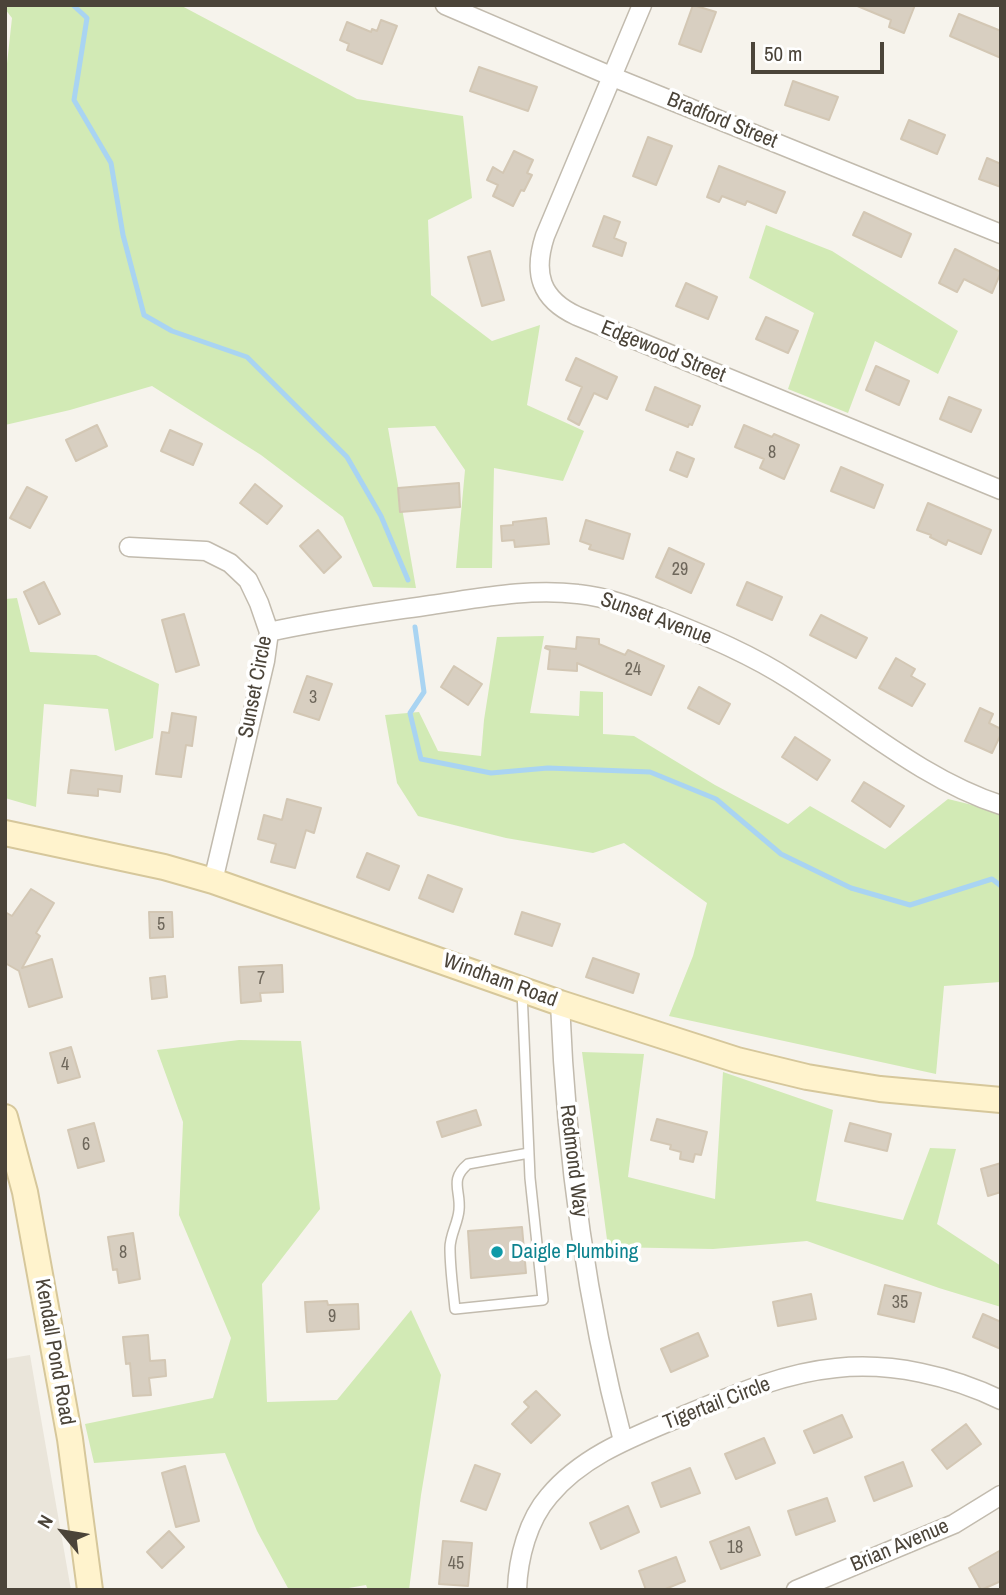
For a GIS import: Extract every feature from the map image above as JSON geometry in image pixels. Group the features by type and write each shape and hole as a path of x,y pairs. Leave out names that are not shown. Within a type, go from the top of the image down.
{"street":[{"name":"Bradford Street","path":"444,5 613,77 1001,234"},
{"name":"Edgewood Street","path":"642,5 538,256 539,276 547,293 561,309 1001,490"},
{"name":"Sunset Circle","path":"129,547 206,551 230,563 248,580 269,632 265,661 213,881"},
{"name":"Sunset Avenue","path":"269,632 335,619 523,592 594,596 669,621 755,659 935,776 1001,805"},
{"name":"Windham Road","path":"5,833 152,864 213,881 560,1003 737,1060 807,1077 880,1089 1001,1100"},
{"name":"Redmond Way","path":"560,1003 563,1086 574,1179 600,1346 623,1441"},
{"name":"Kendall Pond Road","path":"5,1117 32,1228 70,1439 90,1590"},
{"name":"Tigertail Circle","path":"517,1590 517,1578 528,1534 548,1497 579,1468 623,1441 767,1383 838,1368 862,1367 922,1373 952,1380 1001,1400"},
{"name":"Brian Avenue","path":"796,1590 954,1524 1001,1495"}],"lane":[{"path":"522,989 529,1153 543,1300 455,1310 450,1246 460,1207 456,1179 468,1164 529,1153"}],"shaded area":[{"path":"30,1355 71,1590 5,1590 5,1359"}],"green space":[{"path":"5,5 180,5 357,99 463,116 472,198 428,220 431,295 492,341 540,325 527,405 584,431 563,481 494,468 492,568 456,568 465,470 435,426 388,428 416,588 373,587 343,517 261,455 152,386 70,410 5,425 5,82 12,18"},
{"path":"766,225 832,251 958,331 938,374 875,341 848,413 788,389 814,313 749,278"},
{"path":"17,598 30,652 96,655 159,684 153,738 115,751 108,709 44,704 36,807 5,798 5,599"},
{"path":"544,636 530,713 579,716 580,691 603,692 603,734 634,736 715,785 788,824 810,806 885,849 948,799 1001,812 1001,982 944,986 936,1074 669,1016 693,956 707,903 624,843 593,853 506,838 418,816 397,783 385,715 419,712 438,751 481,756 497,637"},
{"path":"239,1040 301,1041 320,1209 262,1284 267,1402 337,1400 411,1310 441,1375 421,1495 409,1590 368,1590 366,1585 337,1590 289,1590 257,1531 225,1453 94,1463 85,1424 213,1398 231,1338 179,1215 183,1122 157,1050"},
{"path":"582,1052 644,1054 628,1177 715,1199 723,1072 833,1110 816,1201 903,1220 930,1148 956,1149 937,1224 1001,1266 1001,1307 807,1241 713,1249 608,1247"}],"building":[{"path":"693,5 716,12 701,52 679,44"},
{"path":"855,5 915,5 904,33 889,27 891,20"},
{"path":"959,14 1001,31 1001,58 950,36"},
{"path":"381,20 397,26 382,64 347,50 349,44 340,40 347,22 371,32 372,29 377,31"},
{"path":"479,67 537,87 528,111 470,91"},
{"path":"793,81 838,97 829,120 785,105"},
{"path":"909,120 945,135 937,154 901,139"},
{"path":"648,137 672,146 656,185 633,176"},
{"path":"514,151 533,160 527,173 532,175 513,206 493,196 498,185 487,180 493,167 503,173"},
{"path":"987,158 1001,164 1001,187 979,179"},
{"path":"719,166 785,192 776,213 747,201 745,205 722,196 719,202 707,197"},
{"path":"864,212 911,234 901,257 853,235"},
{"path":"604,216 620,222 614,238 626,243 622,256 593,246"},
{"path":"955,249 1001,272 992,293 964,279 957,292 939,283"},
{"path":"490,251 504,300 482,306 468,257"},
{"path":"686,283 717,297 708,319 676,306"},
{"path":"766,317 798,331 788,353 756,339"},
{"path":"576,358 617,377 607,399 594,393 579,425 568,419 582,387 566,380"},
{"path":"876,366 909,381 899,405 866,390"},
{"path":"655,387 700,406 692,425 689,424 688,427 646,410"},
{"path":"949,397 981,410 971,432 940,419"},
{"path":"97,425 107,446 76,461 66,440"},
{"path":"744,425 799,445 784,479 760,468 764,459 735,447"},
{"path":"170,430 202,444 193,465 161,451"},
{"path":"677,452 694,459 687,477 670,470"},
{"path":"841,467 883,485 874,508 831,491"},
{"path":"459,483 460,507 400,512 398,488"},
{"path":"255,484 282,506 267,524 240,503"},
{"path":"27,487 47,497 30,528 10,518"},
{"path":"928,503 991,530 981,554 948,540 946,545 917,530"},
{"path":"546,518 549,544 515,547 514,540 502,541 501,526"},
{"path":"586,520 630,534 623,559 589,549 591,545 580,541"},
{"path":"318,530 341,557 324,573 300,546"},
{"path":"669,548 704,564 691,593 656,577"},
{"path":"44,582 60,614 39,624 24,592"},
{"path":"747,582 782,597 772,620 737,605"},
{"path":"184,614 199,665 176,672 162,620"},
{"path":"821,615 867,638 856,658 810,635"},
{"path":"577,637 599,639 599,644 625,655 628,650 664,666 651,695 577,663 577,671 548,669 550,650 545,648 546,646 576,649"},
{"path":"896,658 915,669 911,676 925,684 912,706 879,688"},
{"path":"454,666 482,684 468,705 441,687"},
{"path":"307,676 332,684 319,720 294,712"},
{"path":"699,687 730,704 719,724 688,708"},
{"path":"980,708 993,714 989,723 1001,729 992,753 965,741"},
{"path":"172,713 196,717 192,746 186,745 181,777 156,774 162,732 169,733"},
{"path":"795,737 830,760 817,780 782,757"},
{"path":"71,770 122,776 120,792 98,789 98,796 68,793"},
{"path":"864,782 904,806 890,827 852,801"},
{"path":"287,799 321,808 314,833 306,830 295,868 271,862 276,844 258,839 264,815 282,820"},
{"path":"367,853 399,866 389,890 357,877"},
{"path":"428,875 462,889 453,912 419,898"},
{"path":"31,889 54,903 36,933 40,936 22,968 52,959 62,997 29,1007 19,971 5,963 5,912 12,916"},
{"path":"149,912 172,912 173,937 150,938"},
{"path":"522,912 560,924 552,946 515,934"},
{"path":"593,958 639,974 633,993 586,977"},
{"path":"282,965 283,992 260,993 261,1001 241,1003 239,967"},
{"path":"165,976 167,997 152,999 150,978"},
{"path":"71,1047 80,1077 58,1083 50,1053"},
{"path":"476,1110 481,1125 442,1137 437,1122"},
{"path":"657,1119 707,1132 701,1155 695,1154 693,1162 680,1159 681,1152 670,1149 671,1145 651,1140"},
{"path":"94,1123 104,1161 78,1168 68,1130"},
{"path":"850,1123 891,1134 887,1151 845,1141"},
{"path":"1001,1163 1001,1192 988,1196 981,1169"},
{"name":"Daigle Plumbing","path":"522,1227 526,1273 471,1278 468,1231"},
{"path":"133,1233 140,1279 119,1283 117,1269 113,1270 108,1237"},
{"path":"885,1285 921,1293 914,1322 878,1314"},
{"path":"811,1294 816,1319 778,1326 773,1302"},
{"path":"327,1301 328,1305 358,1304 359,1329 307,1332 305,1302"},
{"path":"983,1314 1001,1322 1001,1349 973,1337"},
{"path":"698,1333 708,1356 671,1372 661,1349"},
{"path":"148,1335 150,1361 165,1360 166,1376 149,1378 151,1395 133,1396 130,1363 126,1364 123,1337"},
{"path":"536,1391 560,1415 531,1443 512,1424 529,1407 524,1402"},
{"path":"842,1415 852,1437 814,1453 804,1431"},
{"path":"966,1424 981,1444 947,1469 932,1450"},
{"path":"764,1438 775,1463 736,1479 725,1454"},
{"path":"903,1462 912,1486 874,1501 865,1477"},
{"path":"475,1465 500,1474 486,1510 461,1501"},
{"path":"185,1466 199,1521 176,1527 162,1473"},
{"path":"690,1468 700,1493 661,1507 652,1483"},
{"path":"827,1498 835,1521 796,1535 788,1511"},
{"path":"628,1506 639,1532 601,1549 590,1523"},
{"path":"749,1527 760,1555 721,1569 710,1542"},
{"path":"169,1531 184,1547 162,1568 147,1552"},
{"path":"443,1541 472,1543 468,1586 439,1584"},
{"path":"1001,1550 1001,1581 981,1590 969,1568"},
{"path":"676,1557 685,1581 663,1590 646,1590 639,1571"}],"waterway":[{"path":"73,5 87,18 74,100 111,163 123,235 144,315 172,331 247,357 347,457 381,516 408,580"},
{"path":"415,627 424,692 410,713 421,759 491,773 548,768 650,772 716,799 781,854 851,888 910,905 992,879 1001,886"}],"place":[{"name":"Daigle Plumbing","path":"497,1252"}]}
